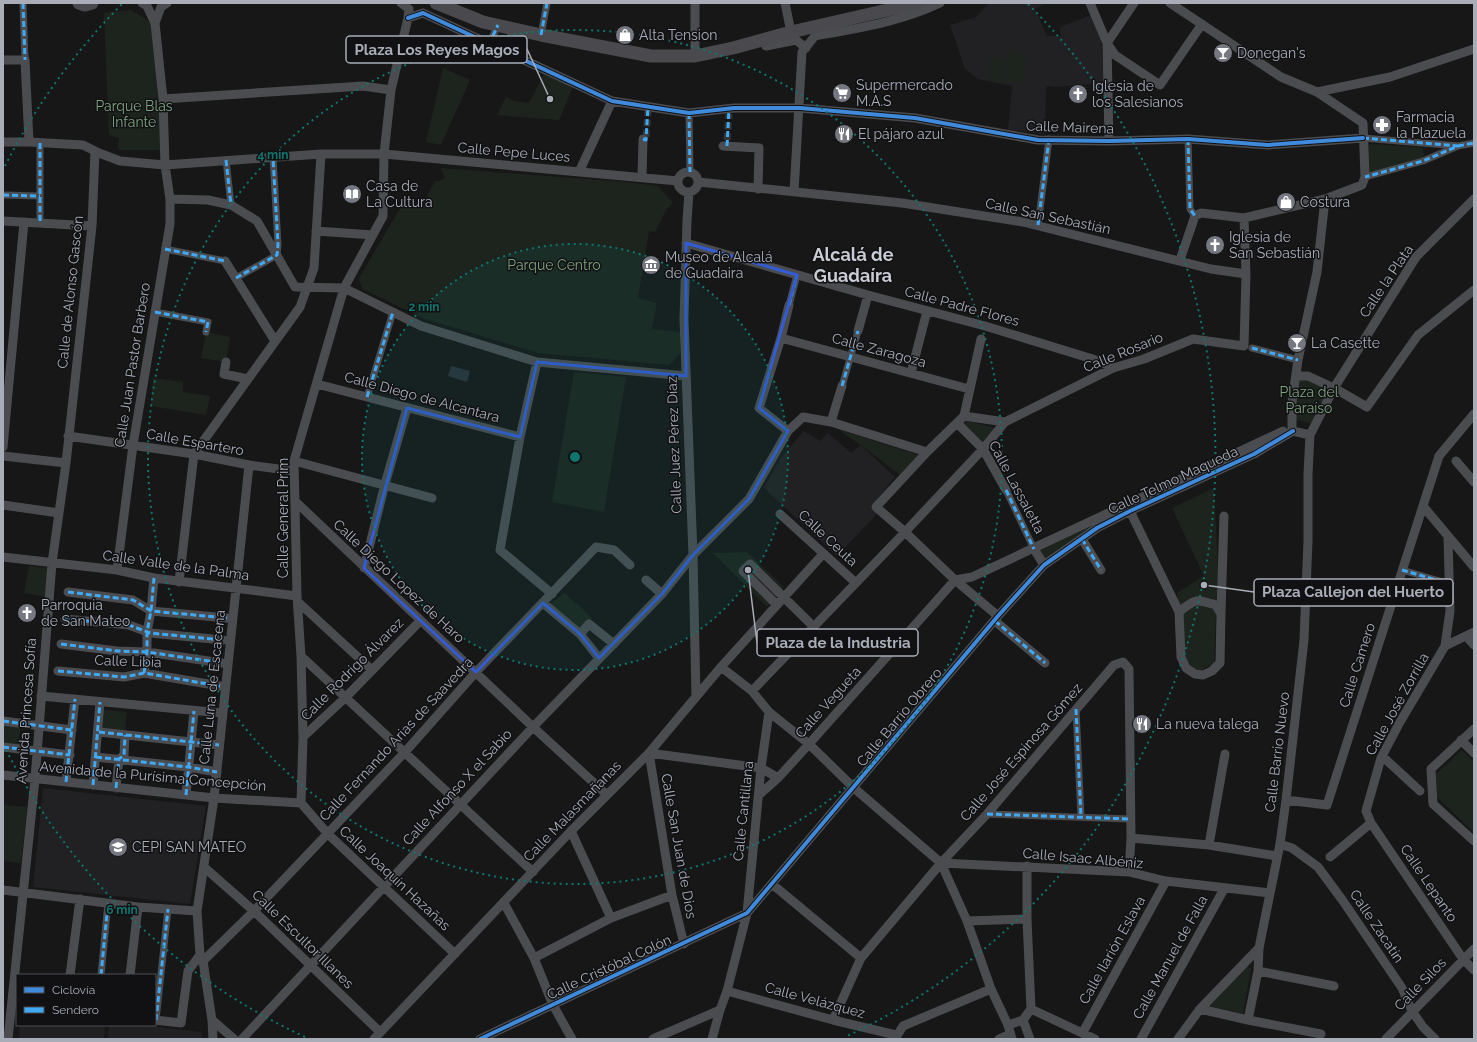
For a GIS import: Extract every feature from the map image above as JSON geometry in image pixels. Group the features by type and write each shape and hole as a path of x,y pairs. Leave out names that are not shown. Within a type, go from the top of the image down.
{"main road":[{"path":"79,3 85,5 92,3"},
{"path":"436,3 483,22 540,35 651,56 695,56 733,48 791,32 919,3"}],"street":[{"path":"23,3 24,60 29,142"},
{"path":"142,3 147,6 155,23"},
{"path":"155,23 161,7 167,3"},
{"path":"401,3 409,8 408,18"},
{"path":"540,35 546,3"},
{"path":"695,3 695,56"},
{"path":"785,3 791,32"},
{"path":"794,192 802,52 815,36 875,25 919,13 940,3"},
{"path":"1090,3 1107,42 1115,55 1160,85 1202,24"},
{"path":"1109,141 1107,42 1134,3"},
{"path":"1170,3 1281,77 1317,92 1363,123 1364,177 1362,185 1325,199 1244,218 1200,213 1196,216 1180,260"},
{"path":"894,9 905,17"},
{"name":"Calle Mairena","path":"408,18 422,13 612,101 648,108 689,113 800,108 916,118 1038,140 1109,141 1188,139 1268,145 1363,138"},
{"name":"Calle General Prim","path":"301,803 303,737 302,656 297,599 294,461 318,384 344,288 383,216 384,154 391,90 408,18"},
{"name":"Calle Juan Pastor Barbero","path":"117,570 134,445 170,224 170,199 165,164 163,99 155,23"},
{"path":"489,44 498,25"},
{"path":"766,46 796,40 806,48"},
{"path":"1317,92 1390,77 1474,49"},
{"path":"3,60 24,60"},
{"path":"163,99 363,86 391,90"},
{"path":"579,172 612,101"},
{"path":"689,113 690,172"},
{"path":"642,177 645,138"},
{"path":"1363,138 1458,146"},
{"path":"1038,225 1049,139"},
{"path":"1188,139 1190,209 1196,216"},
{"name":"Calle Pepe Luces","path":"3,142 83,145 120,161 165,164 321,154 384,154 678,180"},
{"path":"40,143 40,223"},
{"path":"1364,177 1423,161 1458,146 1474,143"},
{"path":"726,144 759,148 758,189"},
{"name":"Calle de Alonso Gascón","path":"68,436 92,226 95,151"},
{"path":"179,582 194,454 300,307 314,268 321,154"},
{"path":"273,157 278,245 277,255"},
{"path":"226,160 230,205"},
{"path":"690,172 696,176 698,182 695,190 689,192 682,190 678,185 678,180 682,174 690,172"},
{"name":"Calle San Sebastián","path":"698,182 902,203 1023,222 1180,260 1211,269 1246,274"},
{"name":"Calle Juez Pérez Díaz","path":"689,192 684,319 693,555 696,697"},
{"path":"3,195 40,196"},
{"path":"170,199 208,200 230,205 257,221 295,287 344,288 421,326 537,362 686,376"},
{"path":"1325,199 1317,272 1298,360 1297,376 1292,402 1293,429 1310,435 1334,388"},
{"name":"Calle la Plata","path":"1334,388 1416,257 1474,199"},
{"path":"1244,218 1248,347"},
{"path":"3,221 92,226"},
{"path":"3,447 24,222"},
{"path":"316,231 373,235"},
{"name":"Calle Padre Flores","path":"686,243 868,295 985,326 1099,361 1112,368"},
{"path":"165,249 225,261 275,341"},
{"path":"236,278 277,255"},
{"path":"788,431 759,408 781,338 788,305 797,275"},
{"path":"1297,376 1308,376 1334,388 1367,407 1418,335 1474,290"},
{"path":"868,295 831,422 927,452"},
{"path":"911,373 927,311"},
{"path":"155,312 208,322 206,332"},
{"path":"367,397 393,312"},
{"name":"Calle Zaragoza","path":"781,338 969,389"},
{"name":"Calle Rosario","path":"752,691 984,449 1005,422 1112,368 1144,359 1193,339 1248,347 1298,360"},
{"path":"981,340 964,416 927,452 876,507 905,532 996,619 1045,663"},
{"path":"226,362 224,374 248,379"},
{"path":"537,362 520,437 500,550 552,594"},
{"name":"Calle Diego de Alcantara","path":"318,384 520,437"},
{"path":"364,568 385,484 407,408"},
{"name":"Calle Camero","path":"1286,800 1327,805 1439,456 1474,414"},
{"path":"964,416 1005,422"},
{"name":"Calle Alfonso X el Sabio","path":"242,1039 384,886 462,805 533,727 662,594 693,555 749,499 788,431 803,417 831,422"},
{"name":"Calle Lassaletta","path":"957,423 984,449 1006,490 1034,549"},
{"name":"Calle Telmo Maqueda","path":"1044,565 1097,528 1130,511 1254,454 1293,429"},
{"name":"Calle Telmo Maqueda","path":"1034,549 1265,439 1293,429"},
{"name":"Calle Barrio Nuevo","path":"1248,1020 1258,971 1259,948 1280,844 1304,640 1310,435"},
{"name":"Calle Espartero","path":"68,436 194,454 249,465 294,471"},
{"name":"Avenida Princesa Sofía","path":"8,1039 35,779 52,563 66,464 68,436"},
{"path":"3,456 66,464"},
{"path":"294,461 385,484 432,498"},
{"path":"1456,461 1474,482"},
{"name":"Calle Luna de Escacena","path":"213,1039 212,1020 201,958 197,911 205,868 214,798 249,465"},
{"name":"Calle Diego Lopez de Haro","path":"296,502 420,621 606,794"},
{"path":"3,505 59,513"},
{"path":"1423,506 1474,567"},
{"path":"1130,511 1179,612 1181,657 1186,668 1195,674 1204,675 1212,671 1220,663 1224,516"},
{"name":"Calle Ceuta","path":"780,514 856,583"},
{"path":"1445,646 1450,610 1448,537"},
{"path":"1082,539 1101,570"},
{"name":"Calle Fernando Arias de Saavedra","path":"156,1020 181,1024 188,971 254,911 405,752 476,672 596,547 614,550 630,565"},
{"path":"955,580 972,578 1034,549 1044,565"},
{"name":"Calle Malasmañanas","path":"377,1036 606,794 649,752 721,667 823,554"},
{"name":"Calle Valle de la Palma","path":"3,557 117,570 154,578 297,599"},
{"path":"777,605 743,571 750,564 814,626"},
{"name":"Calle Barrio Obrero","path":"747,913 996,619 1044,565"},
{"path":"1402,570 1450,584"},
{"path":"144,674 147,652 147,632 151,611 154,578"},
{"path":"646,580 662,594"},
{"name":"Calle Vegueta","path":"759,795 778,778 806,742 955,580"},
{"path":"68,592 133,600 151,611 227,618"},
{"path":"297,599 372,670"},
{"path":"1179,612 1191,602 1199,600 1216,605 1221,614"},
{"path":"543,603 580,634 599,658"},
{"path":"65,619 129,625 147,632 223,640"},
{"name":"Calle Rodrigo Álvarez","path":"303,737 346,697 420,621"},
{"path":"580,634 589,624 614,644"},
{"path":"1445,646 1470,634 1474,646"},
{"path":"61,644 117,651 147,652 222,663"},
{"name":"Calle José Zorrilla","path":"1371,823 1366,811 1382,756 1400,722 1445,646"},
{"path":"302,656 533,872"},
{"name":"Calle José Espinosa Gómez","path":"833,1020 861,958 941,863 987,814 1114,665 1122,662 1128,669 1130,819"},
{"path":"721,667 752,691 769,712 806,742 854,788 941,863 967,921 991,989 1010,1033"},
{"name":"Calle Libia","path":"58,671 124,677 144,674 220,686"},
{"path":"41,696 222,714"},
{"path":"66,782 75,699"},
{"path":"93,785 100,702"},
{"path":"1076,710 1081,817"},
{"path":"186,795 194,711"},
{"name":"Calle Cantillana","path":"712,1039 727,991 747,913 761,768 769,712"},
{"path":"3,721 72,730"},
{"path":"1474,729 1431,769 1433,804 1474,842"},
{"path":"98,732 219,745"},
{"path":"116,788 119,760 124,755 125,735"},
{"path":"1462,740 1474,753"},
{"path":"3,747 70,755"},
{"path":"649,752 761,768 778,778"},
{"name":"Calle San Juan de Dios","path":"649,752 672,895 684,944"},
{"path":"1208,845 1225,754"},
{"path":"1382,756 1420,791"},
{"path":"96,757 188,767 217,772"},
{"name":"Avenida de la Purísima Concepción","path":"3,775 214,798 301,803"},
{"name":"Calle Joaquín Hazañas","path":"301,803 328,834 456,954"},
{"path":"987,814 1130,819 1131,838 1129,872"},
{"path":"1330,857 1371,823"},
{"name":"Calle Lepanto","path":"1371,823 1464,959 1474,970"},
{"path":"571,831 611,918"},
{"path":"1131,838 1208,845 1277,856"},
{"name":"Calle Zacatín","path":"1280,844 1292,848 1318,867 1402,988 1412,1011 1423,1027 1435,1039"},
{"name":"Calle Isaac Albéniz","path":"941,863 1129,872 1166,881 1270,894"},
{"path":"999,1039 1010,1033 1023,1020 1031,1009 1027,919 1027,866"},
{"name":"Calle Escultor Illanes","path":"205,868 254,911 311,966 377,1036"},
{"name":"Calle Ilarión Eslava","path":"1083,1032 1166,881"},
{"path":"772,884 861,958"},
{"name":"Calle Manuel de Falla","path":"1141,1039 1224,889"},
{"path":"3,890 138,907 197,911"},
{"path":"534,958 611,918 672,895"},
{"path":"70,974 80,899"},
{"path":"101,974 108,903"},
{"path":"504,903 534,958 553,1005 572,1039"},
{"path":"130,974 138,907"},
{"path":"156,1011 168,909"},
{"name":"Calle Cristóbal Colón","path":"480,1039 747,913"},
{"path":"967,921 1027,919"},
{"path":"1179,1039 1200,1009 1259,948"},
{"name":"Calle Silos","path":"1386,1039 1474,949"},
{"path":"1258,971 1334,986"},
{"path":"896,1037 903,1026 991,989"},
{"name":"Calle Velázquez","path":"727,991 896,1037"},
{"path":"1031,1009 1083,1032 1095,1039"},
{"path":"1200,1009 1321,1034"},
{"path":"653,1039 720,1010"},
{"path":"212,1020 234,1039"},
{"path":"1023,1020 1030,1039"}],"highlighted area":[{"path":"686,243 797,275 759,408 788,431 749,499 693,555 662,594 599,658 580,634 543,603 476,672 364,568 407,408 520,437 537,362 686,376"}],"shaded area":[{"path":"989,3 1046,3 1035,9 1047,36 1061,36 1060,27 1091,15 1101,39 1104,83 1057,87 1046,86 1045,134 1008,130 1012,86 978,79 965,69 950,25 976,17"},
{"path":"451,366 470,371 467,382 448,376"},
{"path":"804,431 820,441 828,433 851,453 861,445 895,477 871,507 877,514 837,556 764,488 781,457"},
{"name":"CEPI SAN MATEO","path":"43,788 206,806 190,904 33,887"},
{"path":"20,1026 105,1026 104,1039 19,1039"},
{"path":"109,1026 148,1026 201,1032 202,1039 108,1039"}],"green space":[{"name":"Parque Blas Infante","path":"131,10 152,23 162,150 120,150 118,148 119,138 109,135 104,13"},
{"path":"1008,51 1026,53 1024,83 1005,81"},
{"path":"991,57 1005,59 1003,83 988,81"},
{"path":"443,68 470,80 441,145 426,142"},
{"path":"544,74 573,87 559,120 497,115 506,97 515,101 529,103"},
{"path":"1371,144 1418,147 1423,149 1424,155 1420,159 1371,173 1367,170 1367,146"},
{"name":"Parque Centro","path":"441,168 626,182 658,186 673,203 666,210 655,232 649,231 638,298 657,303 652,329 681,332 680,354 669,365 538,353 425,319 362,289 359,278 402,205 422,205 435,181 445,178"},
{"path":"206,332 230,337 226,362 201,358"},
{"path":"574,372 626,377 604,512 552,502"},
{"path":"153,378 183,382 183,392 210,396 206,415 151,406"},
{"name":"Plaza del Paraíso","path":"1305,378 1324,388 1327,393 1311,423 1296,420 1293,414 1297,383 1301,379"},
{"path":"967,421 995,428 983,443 963,424"},
{"path":"837,429 919,455 900,475 861,445"},
{"path":"1214,488 1218,569 1214,664 1199,671 1184,664 1177,593 1204,576 1172,508"},
{"path":"1089,524 1094,529 1046,561 1038,549"},
{"path":"747,552 784,587 767,607 713,553"},
{"path":"29,566 48,568 46,597 24,593"},
{"path":"565,593 592,618 580,629 550,604"},
{"path":"103,710 127,712 125,732 101,731"},
{"path":"3,724 21,726 18,746 3,745"},
{"path":"1462,750 1474,762 1473,832 1437,797 1436,774"},
{"path":"3,805 27,807 21,863 3,861"},
{"path":"1245,966 1251,968 1243,1014 1209,1006"}],"tunnel":[{"path":"646,137 648,111"},
{"path":"727,140 729,114"}],"marked path":[{"path":"23,3 25,60"},
{"path":"541,35 547,3"},
{"path":"489,44 498,25"},
{"path":"643,139 646,140 648,106"},
{"path":"727,146 729,109"},
{"path":"689,113 690,172"},
{"path":"1363,138 1458,146 1423,161 1365,177"},
{"path":"1038,225 1049,139"},
{"path":"1188,139 1190,209 1195,216"},
{"path":"40,143 40,223"},
{"path":"1458,146 1474,143"},
{"path":"236,278 277,255 278,245 273,157"},
{"path":"226,160 231,205"},
{"path":"3,195 40,196"},
{"path":"165,249 225,261"},
{"path":"789,305 797,275"},
{"path":"155,312 208,322 206,332"},
{"path":"367,397 393,312"},
{"path":"842,386 858,331"},
{"path":"1252,348 1298,360"},
{"path":"1006,490 1034,549"},
{"path":"1082,539 1101,570"},
{"path":"1402,570 1450,584"},
{"path":"144,673 147,652 147,632 151,611 154,578"},
{"path":"68,592 133,600 151,611 227,618"},
{"path":"65,619 129,625 150,633 223,640"},
{"path":"995,621 1045,663"},
{"path":"61,644 117,651 147,652 222,663"},
{"path":"58,671 124,677 144,673 220,686"},
{"path":"66,782 75,699"},
{"path":"93,785 100,702"},
{"path":"1076,709 1081,817"},
{"path":"186,795 194,711"},
{"path":"3,721 72,730"},
{"path":"99,732 219,745"},
{"path":"116,788 119,759 124,755 125,735"},
{"path":"3,747 70,755"},
{"path":"96,757 188,767 217,772"},
{"path":"987,814 1130,819"},
{"path":"101,974 108,903"},
{"path":"156,1020 168,909"}],"cycle path":[{"path":"408,18 423,13 612,101 689,113 734,108 800,108 915,118 1038,140 1109,141 1188,139 1268,145 1363,138"},
{"path":"480,1039 747,913 998,616 1044,565 1097,528 1130,511 1254,454 1293,431"}],"place":[{"name":"Alta Tension","path":"625,35"},
{"name":"Donegan's","path":"1223,53"},
{"name":"Supermercado M.A.S","path":"842,93"},
{"name":"Iglesia de los Salesianos","path":"1078,94"},
{"name":"Plaza Los Reyes Magos","path":"550,99"},
{"name":"Farmacia la Plazuela","path":"1382,125"},
{"name":"El pájaro azul","path":"844,134"},
{"name":"Casa de La Cultura","path":"352,194"},
{"name":"Costura","path":"1286,202"},
{"name":"Iglesia de San Sebastián","path":"1215,245"},
{"name":"Museo de Alcalá de Guadaira","path":"651,265"},
{"name":"La Casette","path":"1297,343"},
{"name":"Plaza de la Industria","path":"748,570"},
{"name":"Plaza Callejon del Huerto","path":"1204,585"},
{"name":"Parroquia de San Mateo","path":"27,613"},
{"name":"La nueva talega","path":"1142,724"},
{"name":"CEPI SAN MATEO","path":"118,847"}],"district":[{"name":"Alcalá de Guadaíra","path":"853,264"}]}
